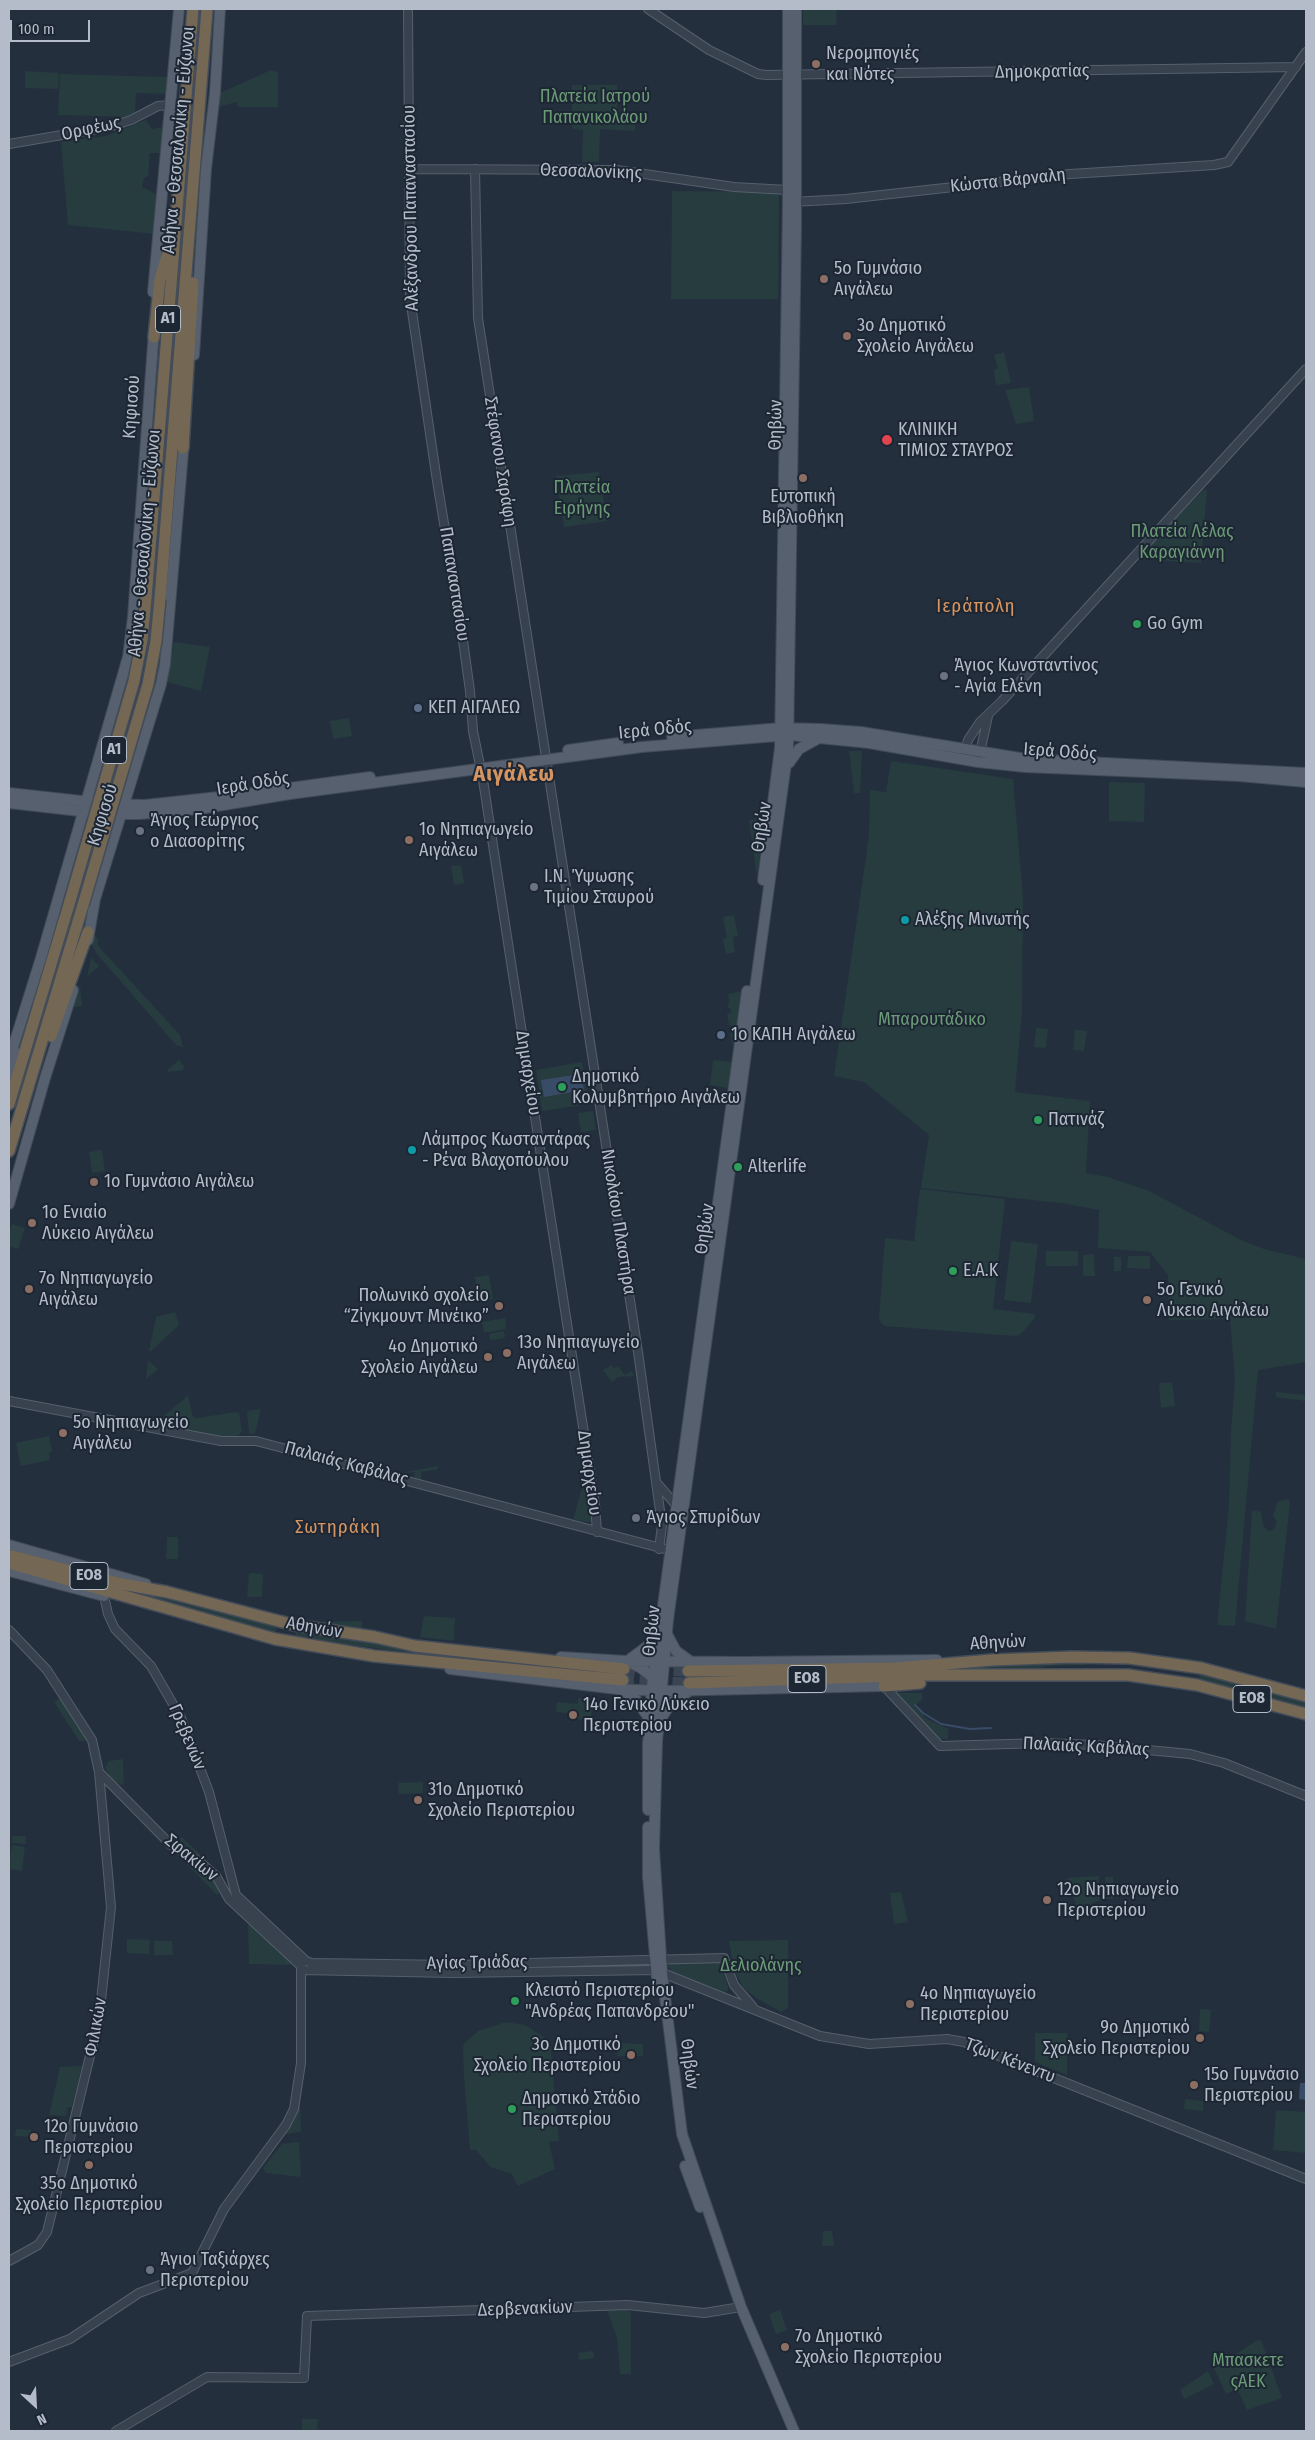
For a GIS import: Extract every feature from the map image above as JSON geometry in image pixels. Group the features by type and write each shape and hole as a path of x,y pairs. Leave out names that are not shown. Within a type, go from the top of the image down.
{"highway":[{"name":"Αθήνα - Θεσσαλονίκη - Εύζωνοι","path":"9,1104 131,694 142,640 193,9"},
{"name":"Αθήνα - Θεσσαλονίκη - Εύζωνοι","path":"9,1151 144,698 156,641 207,9"},
{"path":"183,448 193,278 193,179"},
{"path":"154,336 160,278 175,227"},
{"path":"31,1081 60,1015 88,932"},
{"path":"19,1050 36,1015"},
{"name":"Αθηνών","path":"10,1559 167,1592 278,1622 374,1637 415,1646 622,1674"},
{"name":"Αθηνών","path":"10,1559 157,1607 275,1639 374,1656 622,1674"},
{"path":"146,1584 167,1592"},
{"path":"104,1596 157,1607"},
{"path":"374,1637 417,1642"},
{"path":"374,1656 392,1661"},
{"name":"Αθηνών","path":"690,1676 896,1668 992,1660 1090,1657 1153,1660 1201,1668 1306,1696"},
{"path":"965,1660 992,1660"},
{"name":"Αθηνών","path":"690,1676 926,1675 981,1677 1086,1674 1158,1678 1197,1685 1306,1714"},
{"path":"884,1686 981,1677"}],"main road":[{"name":"Κηφισού","path":"9,1060 97,770 131,644 147,403 154,336 153,299 179,9"},
{"name":"Κηφισού","path":"9,1204 45,1078 87,946 88,932 114,834 161,684 168,648 183,448 198,313 206,169 215,93 220,9"},
{"name":"Θηβών","path":"656,1966 654,1862 659,1675 664,1631 668,1551 740,1094 786,776 792,202 791,76 788,9"},
{"name":"Θηβών","path":"792,202 788,190 791,76 796,9"},
{"path":"110,725 112,740 122,748 136,746 145,735"},
{"name":"Θηβών","path":"668,1551 676,1505 776,783 785,731"},
{"name":"Ιερά Οδός","path":"785,731 823,738 978,757 1026,767 1238,776 1306,782"},
{"name":"Ιερά Οδός","path":"9,793 67,799 99,812 545,757 687,735 785,731 861,732 964,755"},
{"path":"786,776 790,760 799,749 810,742 823,738"},
{"name":"Ιερά Οδός","path":"978,757 1306,773"},
{"name":"Ιερά Οδός","path":"9,803 59,808 109,804 139,814 199,809 480,765"},
{"path":"97,770 101,790 109,804"},
{"path":"75,844 86,824 122,794 130,780"},
{"path":"130,780 134,798 145,805"},
{"path":"67,799 82,795 92,784"},
{"path":"59,808 74,820 77,828 75,844"},
{"path":"99,812 107,826 110,850"},
{"path":"114,834 127,818 139,814"},
{"path":"9,1084 41,958"},
{"path":"10,1559 146,1584"},
{"path":"10,1559 104,1596"},
{"path":"622,1674 639,1654 664,1631 690,1676"},
{"name":"Αθηνών","path":"417,1642 549,1656 622,1674 690,1676 965,1660"},
{"name":"Αθηνών","path":"392,1661 884,1686"},
{"path":"622,1674 641,1668 659,1675 676,1686 690,1676"},
{"path":"622,1674 634,1697 649,1718"},
{"name":"Θηβών","path":"659,1675 649,1718 647,1851 656,1966 676,2134 738,2307 787,2431"},
{"path":"659,1725 670,1703 690,1676"},
{"name":"Θηβών","path":"738,2307 794,2431"}],"street":[{"name":"Αλέξανδρου Παπαναστασίου","path":"408,9 410,298 426,407"},
{"name":"Δημοκρατίας","path":"648,9 709,50 758,74 791,76 1296,67"},
{"path":"1296,67 1306,52"},
{"name":"Κώστα Βάρναλη","path":"792,202 846,199 1070,174 1214,165 1228,162 1296,67"},
{"name":"Ορφέως","path":"12,143 109,127 131,120 158,106 171,105"},
{"name":"Θεσσαλονίκης","path":"408,169 618,170 734,187 788,190"},
{"name":"Στέφανου Σαράφη","path":"475,170 478,318 545,757"},
{"path":"964,755 966,743 977,726 1306,369"},
{"name":"Παπαναστασίου","path":"426,407 461,626 470,691 472,731 480,765"},
{"path":"978,757 988,716"},
{"name":"Νικολάου Πλαστήρα","path":"545,757 662,1525 668,1551"},
{"name":"Δημαρχείου","path":"480,765 592,1487 597,1532"},
{"name":"Παλαιάς Καβάλας","path":"9,1401 220,1441 256,1441 668,1551"},
{"path":"656,1482 676,1505"},
{"name":"Γρεβενών","path":"104,1596 108,1614 115,1629 151,1666 181,1718 209,1792 232,1897"},
{"path":"9,1630 56,1683 92,1740 98,1770"},
{"name":"Παλαιάς Καβάλας","path":"884,1686 940,1746 1044,1743 1094,1745 1190,1754 1224,1763 1306,1796"},
{"name":"Σφακίων","path":"98,1770 171,1845 199,1860 216,1876 232,1897 301,1968"},
{"name":"Φιλικών","path":"9,2261 38,2245 47,2232 99,2019 111,1907 98,1770"},
{"name":"Σφακίων","path":"232,1897 302,1958"},
{"path":"9,2362 70,2339 139,2293 192,2273 224,2209 282,2131 294,2109 301,2063 302,1958"},
{"name":"Αγίας Τριάδας","path":"302,1958 312,1962 656,1966"},
{"name":"Αγίας Τριάδας","path":"301,1968 453,1973 656,1966 724,1958 739,1993 758,2011"},
{"name":"Τζων Κένεντυ","path":"656,1966 813,2034 870,2044 947,2039 964,2042 1306,2179"},
{"name":"Δερβενακίων","path":"116,2431 207,2377 304,2378 307,2316 628,2305 704,2313 738,2307"}],"green space":[{"path":"803,9 837,9 836,25 803,25"},
{"path":"271,70 278,72 278,107 238,107 237,102 217,107 218,94"},
{"path":"25,71 59,73 58,89 25,88"},
{"path":"60,74 168,77 167,94 136,93 135,117 58,115"},
{"name":"Πλατεία Ιατρού Παπανικολάου","path":"572,85 617,85 617,115 635,115 635,131 600,129 599,162 582,162 583,130 572,129"},
{"path":"146,120 152,129 164,127 162,153 150,153 148,176 144,178 142,187 158,195 155,234 68,225 61,142 106,136"},
{"path":"672,191 779,192 778,299 671,299"},
{"path":"1004,352 1011,383 996,385 994,370 998,368 994,355"},
{"path":"1029,387 1034,421 1016,424 1005,390"},
{"name":"Πλατεία Ειρήνης","path":"599,472 607,521 564,527 556,476"},
{"name":"Πλατεία Λέλας Καραγιάννη","path":"1203,490 1207,490 1201,563 1138,559"},
{"path":"174,642 210,647 201,691 167,682"},
{"path":"349,718 352,736 333,739 330,721"},
{"path":"849,751 862,751 860,793 854,793"},
{"name":"Μπαρουτάδικο","path":"891,761 1013,779 1023,897 1022,1010 1015,1092 1090,1101 1086,1173 1108,1177 1149,1191 1241,1240 1264,1249 1306,1259 1306,1362 1258,1370 1235,1626 1217,1625 1229,1506 1231,1431 1235,1380 1230,1319 1169,1320 1168,1275 1150,1252 1098,1248 1099,1210 1061,1203 921,1188 929,1135 864,1082 834,1076 869,833 870,790 886,792"},
{"path":"1109,782 1145,783 1144,822 1109,821"},
{"path":"765,818 757,876 749,820"},
{"path":"461,865 464,883 454,885 451,866"},
{"path":"734,915 738,936 733,937 735,952 726,954 723,939 727,938 723,917"},
{"path":"94,934 99,941 97,944 102,950 180,1035 183,1047 176,1045 97,954 91,944"},
{"path":"91,958 99,966 87,977"},
{"path":"80,985 82,1006 72,1007"},
{"path":"743,991 736,1038 732,1045 730,1033 734,1026 729,1025 727,1014 731,1013 731,1009 727,1007 729,1003 728,994"},
{"path":"1036,1028 1048,1029 1046,1048 1034,1047"},
{"path":"1075,1030 1087,1031 1084,1051 1073,1050"},
{"path":"179,1060 184,1066 183,1070 168,1072 167,1070"},
{"path":"713,1060 732,1062 728,1088 710,1085"},
{"name":"Δημοτικό Κολυμβητήριο Αιγάλεω","path":"582,1062 589,1104 542,1111 536,1070"},
{"path":"593,1111 596,1130 581,1132 578,1113"},
{"path":"102,1150 105,1171 92,1173 89,1152"},
{"name":"E.A.K","path":"920,1189 1005,1199 993,1309 1035,1314 1034,1319 1020,1335 885,1326 881,1323 879,1318 885,1238 914,1241"},
{"path":"12,1224 25,1228 18,1249 9,1246 9,1234"},
{"path":"1011,1241 1038,1244 1031,1303 1004,1300"},
{"path":"1046,1251 1078,1251 1078,1266 1046,1266"},
{"path":"1094,1254 1095,1276 1083,1276 1083,1255"},
{"path":"1128,1256 1150,1256 1150,1269 1127,1268"},
{"path":"1114,1257 1121,1257 1121,1271 1114,1271"},
{"path":"489,1275 493,1299 479,1302 475,1277"},
{"path":"175,1312 179,1325 149,1351 156,1317"},
{"path":"505,1318 506,1329 484,1333 482,1322"},
{"path":"504,1331 505,1338 490,1340 489,1334"},
{"path":"148,1360 158,1369 146,1379"},
{"path":"612,1365 613,1368 619,1367 625,1375 632,1371 634,1376 618,1377 612,1382 603,1370"},
{"path":"1172,1382 1175,1406 1161,1408 1159,1383"},
{"path":"1276,1392 1306,1395 1306,1401 1276,1397"},
{"path":"188,1395 193,1417 236,1412 239,1413 242,1431 239,1435 230,1438 160,1426 162,1418"},
{"path":"261,1409 255,1433 249,1433 247,1411"},
{"path":"49,1436 52,1451 49,1453 50,1460 21,1466 16,1443"},
{"path":"438,1466 438,1469 421,1472 422,1480 414,1478 415,1472 400,1473"},
{"path":"582,1488 587,1489 592,1521 589,1522 573,1520"},
{"path":"1288,1499 1290,1503 1276,1629 1245,1621 1252,1510 1261,1512 1263,1525 1268,1531 1273,1530 1277,1522 1273,1515 1278,1501"},
{"path":"167,1537 178,1537 178,1559 166,1559"},
{"path":"249,1573 263,1574 262,1597 247,1597"},
{"path":"154,1595 276,1627 276,1632 153,1599"},
{"path":"424,1616 455,1618 454,1641 420,1637"},
{"path":"362,1621 362,1630 311,1622 312,1622"},
{"path":"296,1631 460,1655 623,1671 624,1676 460,1659 351,1645 295,1636"},
{"path":"1086,1663 1086,1665 1050,1666 1037,1669 689,1679 688,1674"},
{"path":"1200,1674 1306,1702 1306,1707 1199,1679"},
{"path":"897,1693 922,1693 922,1700 914,1706 927,1719 948,1729 948,1739 939,1739 897,1695"},
{"path":"60,1698 86,1741 79,1741 54,1702"},
{"path":"578,1698 592,1698 591,1720 578,1719 578,1706 577,1714 556,1712 557,1702 578,1704"},
{"path":"123,1759 124,1785 114,1782 105,1768 109,1761"},
{"path":"423,1782 423,1793 399,1794 398,1783"},
{"path":"12,1836 26,1836 26,1844 12,1843"},
{"path":"182,1837 200,1854 199,1856 182,1847 180,1839"},
{"path":"12,1845 25,1847 22,1871 9,1869"},
{"path":"173,1850 197,1863 218,1883 219,1893 217,1895"},
{"path":"1099,1876 1100,1900 1078,1911 1067,1878"},
{"path":"1105,1877 1113,1877 1113,1899 1105,1899"},
{"path":"901,1892 908,1922 894,1924 890,1893"},
{"path":"251,1924 292,1963 291,1965 249,1964 248,1925"},
{"path":"127,1939 150,1940 149,1954 127,1953"},
{"name":"Δελιολάνης","path":"788,1940 788,2008 781,2012 755,1997 743,1987 734,1969 729,1941"},
{"path":"154,1941 172,1941 173,1955 154,1955"},
{"path":"716,1961 720,1963 728,1986 728,1990 725,1992 673,1974 668,1967 671,1963"},
{"path":"646,1964 646,1967 558,1969 558,1965"},
{"path":"312,1965 543,1966 543,1969 454,1971 313,1968"},
{"path":"1200,2009 1211,2010 1209,2032 1199,2031"},
{"name":"Δημοτικό Στάδιο Περιστερίου","path":"506,2022 525,2025 550,2041 559,2141 549,2142 555,2169 518,2186 512,2174 490,2167 476,2150 470,2150 464,2077 463,2047 465,2043 478,2031"},
{"path":"1035,2033 1067,2033 1067,2075 1035,2062"},
{"path":"618,2043 643,2044 643,2056 617,2056"},
{"path":"82,2066 72,2107 68,2107 66,2116 49,2115 60,2067"},
{"path":"1185,2099 1203,2101 1203,2111 1184,2109"},
{"path":"300,2104 301,2132 286,2134 295,2119"},
{"path":"1276,2110 1306,2112 1306,2153 1273,2150"},
{"path":"16,2129 31,2130 31,2137 15,2136"},
{"path":"299,2142 301,2177 266,2173 263,2168 282,2144"},
{"path":"823,2231 832,2231 834,2246 822,2246"},
{"path":"607,2310 628,2310 631,2313 631,2374 620,2374 617,2338"},
{"path":"780,2310 787,2330 776,2334 769,2314"},
{"name":"Μπασκετε ςΑΕΚ","path":"1261,2340 1282,2398 1247,2410 1237,2389 1226,2394 1214,2368 1256,2341"},
{"path":"593,2351 594,2358 579,2360 578,2353"},
{"path":"1208,2371 1214,2384 1184,2399 1180,2390"},
{"path":"302,2419 318,2419 317,2431 302,2431"}],"water":[{"path":"581,1074 584,1090 544,1097 541,1080"},
{"path":"1300,2083 1306,2083 1306,2100 1299,2099"}],"waterway":[{"path":"915,1705 923,1713 941,1724 970,1729 991,1728"}],"tunnel":[{"path":"624,1669 688,1671"},
{"path":"623,1680 689,1683"}],"place":[{"name":"Νερομπογιές και Νότες","path":"816,64"},
{"name":"5ο Γυμνάσιο Αιγάλεω","path":"824,279"},
{"name":"3ο Δημοτικό Σχολείο Αιγάλεω","path":"847,336"},
{"name":"ΚΛΙΝΙΚΗ ΤΙΜΙΟΣ ΣΤΑΥΡΟΣ","path":"887,440"},
{"name":"Ευτοπική Βιβλιοθήκη","path":"803,478"},
{"name":"Go Gym","path":"1137,624"},
{"name":"Άγιος Κωνσταντίνος - Αγία Ελένη","path":"944,676"},
{"name":"ΚΕΠ ΑΙΓΑΛΕΩ","path":"418,708"},
{"name":"Άγιος Γεώργιος ο Διασορίτης","path":"140,831"},
{"name":"1ο Νηπιαγωγείο Αιγάλεω","path":"409,840"},
{"name":"Ι.Ν. Ύψωσης Τιμίου Σταυρού","path":"534,887"},
{"name":"Αλέξης Μινωτής","path":"905,920"},
{"name":"1ο ΚΑΠΗ Αιγάλεω","path":"721,1035"},
{"name":"Δημοτικό Κολυμβητήριο Αιγάλεω","path":"562,1087"},
{"name":"Πατινάζ","path":"1038,1120"},
{"name":"Λάμπρος Κωσταντάρας - Ρένα Βλαχοπόυλου","path":"412,1150"},
{"name":"Alterlife","path":"738,1167"},
{"name":"1ο Γυμνάσιο Αιγάλεω","path":"94,1182"},
{"name":"1ο Ενιαίο Λύκειο Αιγάλεω","path":"32,1223"},
{"name":"E.A.K","path":"953,1271"},
{"name":"7ο Νηπιαγωγείο Αιγάλεω","path":"29,1289"},
{"name":"5ο Γενικό Λύκειο Αιγάλεω","path":"1147,1300"},
{"name":"Πολωνικό σχολείο “Ζίγκμουντ Μινέικο”","path":"499,1306"},
{"name":"13ο Νηπιαγωγείο Αιγάλεω","path":"507,1353"},
{"name":"4ο Δημοτικό Σχολείο Αιγάλεω","path":"488,1357"},
{"name":"5ο Νηπιαγωγείο Αιγάλεω","path":"63,1433"},
{"name":"Άγιος Σπυρίδων","path":"636,1518"},
{"name":"14ο Γενικό Λύκειο Περιστερίου","path":"573,1715"},
{"name":"31ο Δημοτικό Σχολείο Περιστερίου","path":"418,1800"},
{"name":"12ο Νηπιαγωγείο Περιστερίου","path":"1047,1900"},
{"name":"Κλειστό Περιστερίου \"Ανδρέας Παπανδρέου\"","path":"515,2001"},
{"name":"4ο Νηπιαγωγείο Περιστερίου","path":"910,2004"},
{"name":"9ο Δημοτικό Σχολείο Περιστερίου","path":"1200,2038"},
{"name":"3ο Δημοτικό Σχολείο Περιστερίου","path":"631,2055"},
{"name":"15ο Γυμνάσιο Περιστερίου","path":"1194,2085"},
{"name":"Δημοτικό Στάδιο Περιστερίου","path":"512,2109"},
{"name":"12ο Γυμνάσιο Περιστερίου","path":"34,2137"},
{"name":"35ο Δημοτικό Σχολείο Περιστερίου","path":"89,2165"},
{"name":"Άγιοι Ταξιάρχες Περιστερίου","path":"150,2270"},
{"name":"7ο Δημοτικό Σχολείο Περιστερίου","path":"785,2347"}],"district":[{"name":"Ιεράπολη","path":"976,607"},
{"name":"Αιγάλεω","path":"514,775"},
{"name":"Σωτηράκη","path":"338,1528"}]}
